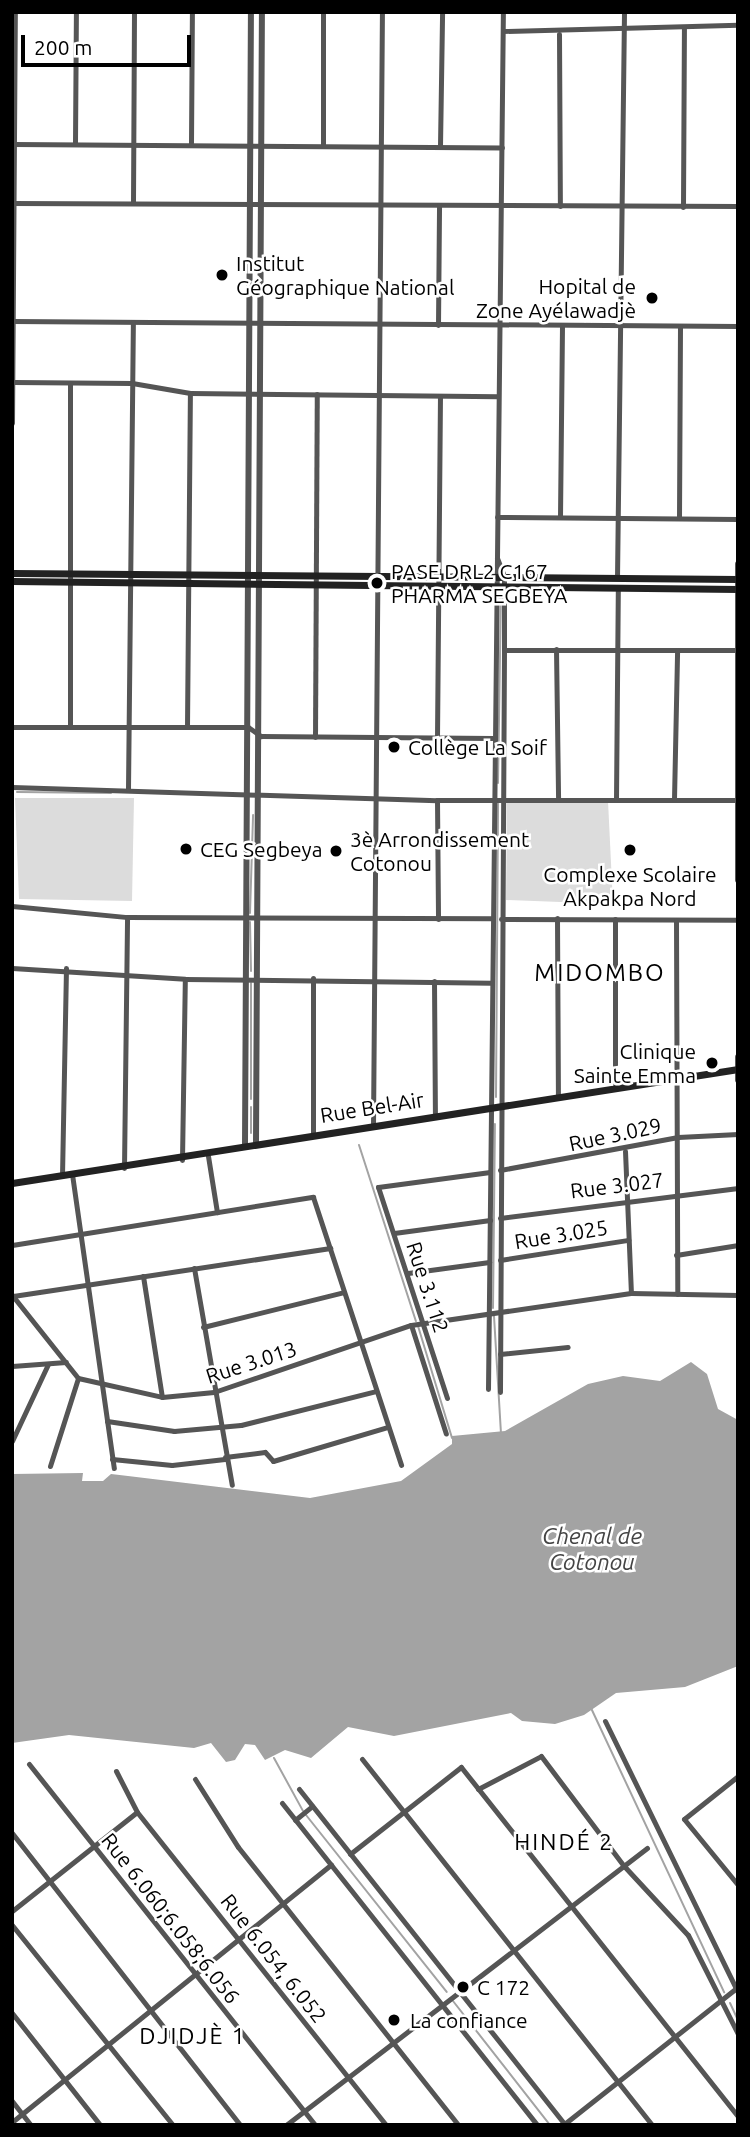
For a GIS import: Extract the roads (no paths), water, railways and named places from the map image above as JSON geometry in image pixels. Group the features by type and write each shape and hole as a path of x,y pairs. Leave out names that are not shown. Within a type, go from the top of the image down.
{"main road":[{"path":"12,573 71,573 128,579"},
{"path":"12,581 246,579 258,575 378,581"},
{"path":"246,579 257,584 318,586 493,576 738,579"},
{"path":"437,580 494,586 737,589"},
{"name":"Rue Bel-Air","path":"12,1183 208,1156 245,1145 313,1133 738,1069"}],"street":[{"path":"12,423 15,12"},
{"path":"75,143 76,12"},
{"path":"133,203 134,12"},
{"path":"191,143 192,12"},
{"path":"245,1145 244,978 248,727 246,393 250,324 251,12"},
{"path":"257,1143 261,736 257,584 262,12"},
{"path":"323,12 323,144"},
{"path":"373,1126 382,12"},
{"path":"440,146 442,12"},
{"path":"500,1392 500,1170 491,983 493,576 497,558 503,12"},
{"path":"617,578 624,12"},
{"path":"503,32 559,34 738,25"},
{"path":"683,207 684,27"},
{"path":"559,34 560,206"},
{"path":"14,144 250,143 502,147"},
{"path":"13,203 738,206"},
{"path":"438,324 439,205"},
{"path":"13,321 738,326"},
{"path":"128,789 128,579 133,322"},
{"path":"560,517 562,325"},
{"path":"680,326 680,518"},
{"path":"13,382 132,383 190,393 498,396"},
{"path":"70,383 70,727"},
{"path":"187,727 186,579 190,393"},
{"path":"315,737 318,586 317,394"},
{"path":"438,738 440,396"},
{"path":"497,517 738,519"},
{"path":"488,1389 490,1171 495,1106 501,919 504,650 504,576 497,558"},
{"path":"738,564 735,650 738,880"},
{"path":"616,799 618,587"},
{"path":"556,649 558,799"},
{"path":"504,650 735,650"},
{"path":"674,799 677,650"},
{"path":"12,727 248,727 261,736 492,738"},
{"path":"12,787 247,792 260,795 377,799 493,801 502,797 737,800"},
{"path":"437,800 438,919"},
{"path":"12,906 127,917 493,918"},
{"path":"124,1168 127,917"},
{"path":"557,918 558,1096"},
{"path":"501,919 738,920"},
{"path":"615,919 615,1088"},
{"path":"676,920 677,1294"},
{"path":"12,968 66,968 125,976 186,979 375,978 491,983"},
{"path":"62,1176 66,968"},
{"path":"313,978 313,1133"},
{"path":"182,1160 186,979"},
{"path":"434,981 435,1115"},
{"path":"738,1057 738,1080"},
{"name":"Rue 3.029","path":"500,1170 625,1151 678,1136 738,1134"},
{"path":"625,1151 631,1293"},
{"path":"208,1156 217,1212"},
{"name":"Rue 3.112","path":"447,1398 378,1186 490,1171"},
{"path":"72,1174 114,1468"},
{"name":"Rue 3.027","path":"500,1218 626,1199 738,1188"},
{"path":"12,1245 313,1197 401,1465"},
{"path":"394,1233 490,1220"},
{"name":"Rue 3.025","path":"500,1260 628,1240"},
{"path":"676,1255 738,1245"},
{"path":"50,1466 78,1378 13,1295 330,1248"},
{"name":"Rue 3.025","path":"408,1273 489,1262"},
{"path":"194,1268 219,1427 232,1485"},
{"path":"143,1276 162,1397"},
{"path":"203,1326 344,1292"},
{"name":"Rue 3.013","path":"78,1378 102,1387 162,1397 214,1392 411,1325 631,1293 738,1295"},
{"name":"Rue 3.112","path":"411,1325 446,1434"},
{"path":"500,1354 568,1347"},
{"path":"12,1366 66,1363"},
{"path":"12,1441 48,1364"},
{"path":"107,1421 174,1431 219,1427 376,1391"},
{"path":"112,1459 172,1465 265,1452 272,1461 388,1427"},
{"path":"299,1789 310,1808 350,1854 564,2124 737,1990 605,1721"},
{"path":"478,1789 541,1756 624,1866 688,1935 738,2034"},
{"path":"362,1759 652,2125"},
{"name":"Rue 6.060;6.058;6.056","path":"29,1764 314,2125"},
{"path":"350,1854 461,1767 738,2116"},
{"name":"Rue 6.054, 6.052","path":"116,1771 137,1812 386,2125"},
{"path":"738,1776 684,1819 738,1885"},
{"path":"195,1779 282,1905 393,2040 458,2125"},
{"path":"282,1803 537,2125"},
{"path":"295,1820 310,1808"},
{"path":"12,1911 137,1812"},
{"path":"12,1833 153,2008 240,2125"},
{"path":"286,2125 457,1989 573,1906 647,1848"},
{"path":"12,2122 331,1865"},
{"path":"12,1925 173,2125"},
{"path":"12,2012 100,2125"},
{"path":"12,2101 31,2125"}],"water":[{"name":"Chenal de Cotonou","path":"691,1362 707,1374 718,1409 738,1420 738,1666 685,1687 616,1693 584,1715 555,1724 522,1721 511,1713 394,1736 348,1727 311,1758 285,1750 265,1760 255,1745 245,1744 235,1760 226,1762 211,1743 194,1748 69,1735 12,1743 12,1474 83,1473 82,1481 103,1481 111,1474 310,1498 401,1481 452,1444 452,1436 505,1431 588,1384 623,1376 660,1381"}],"waterway":[{"path":"498,783 501,597"},
{"path":"17,792 111,793"},
{"path":"496,1097 498,803"},
{"path":"250,913 253,815"},
{"path":"250,922 251,971"},
{"path":"251,983 251,1099"},
{"path":"251,1107 251,1133"},
{"path":"493,1308 495,1124"},
{"path":"359,1145 416,1321"},
{"path":"494,1316 501,1433"},
{"path":"418,1326 452,1438"},
{"path":"591,1708 724,1992"},
{"path":"274,1758 303,1811"},
{"path":"306,1815 447,1992"},
{"path":"453,2001 550,2125"},
{"path":"730,2003 738,2020"}],"place":[{"name":"Institut Géographique National","path":"222,275"},
{"name":"Hopital de Zone Ayélawadjè","path":"652,298"},
{"name":"PASE DRL2 C167 PHARMA SEGBEYA","path":"377,583"},
{"name":"Collège La Soif","path":"394,747"},
{"name":"CEG Segbeya","path":"186,849"},
{"name":"Complexe Scolaire Akpakpa Nord","path":"630,850"},
{"name":"3è Arrondissement Cotonou","path":"336,851"},
{"name":"Clinique Sainte Emma","path":"712,1063"},
{"name":"C 172","path":"463,1987"},
{"name":"La confiance","path":"394,2020"}],"district":[{"name":"MIDOMBO","path":"600,973"},
{"name":"HINDÉ 2","path":"564,1842"},
{"name":"DJIDJÈ 1","path":"193,2036"}]}
